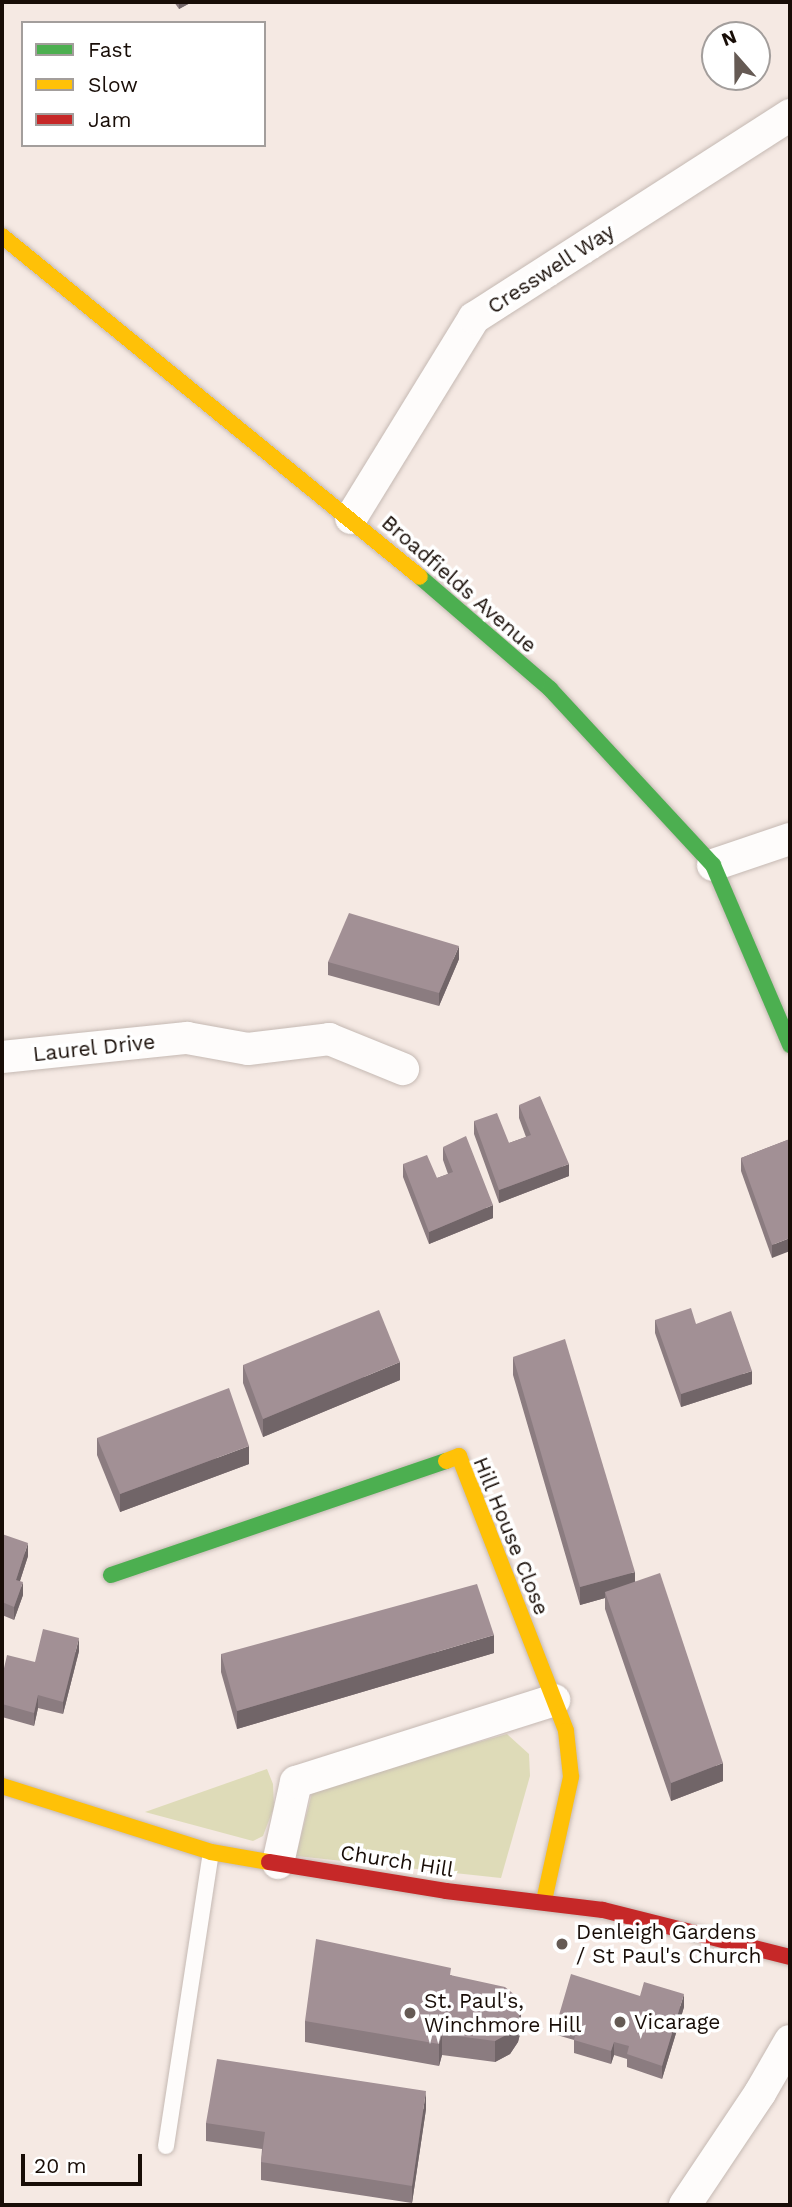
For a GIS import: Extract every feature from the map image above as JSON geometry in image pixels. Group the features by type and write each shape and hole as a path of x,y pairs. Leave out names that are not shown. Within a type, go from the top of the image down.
{"street":[{"name":"Cresswell Way","path":"351,518 474,318 790,115"},
{"name":"Broadfields Avenue","path":"2,236 351,518 550,689 713,865 790,1045"},
{"path":"713,865 790,839"},
{"name":"Laurel Drive","path":"2,1057 187,1038 248,1049 329,1039 403,1069"},
{"name":"Hill House Close","path":"111,1575 459,1456 566,1731 572,1777 544,1901"},
{"path":"278,1863 296,1782 554,1700"},
{"name":"Church Hill","path":"2,1786 211,1852 446,1892 544,1901 603,1910 790,1957"},
{"path":"685,2205 760,2093 790,2041"}],"lane":[{"path":"166,2146 211,1852"}],"shaded area":[{"path":"507,1734 529,1754 530,1776 501,1878 296,1856 313,1789"},
{"path":"267,1769 273,1784 274,1807 263,1836 253,1841 145,1812"}],"building":[{"path":"349,913 459,946 439,993 328,962"},
{"path":"540,1096 569,1164 499,1190 474,1121 497,1113 509,1143 531,1135 519,1105"},
{"path":"466,1136 493,1205 429,1232 403,1164 427,1155 437,1178 453,1172 443,1147"},
{"path":"790,1139 790,1238 772,1245 741,1158"},
{"path":"691,1308 696,1324 731,1311 752,1371 681,1394 655,1320"},
{"path":"379,1310 400,1362 263,1419 243,1365"},
{"path":"565,1339 635,1572 580,1587 513,1357"},
{"path":"229,1388 249,1446 120,1494 97,1438"},
{"path":"2,1534 28,1543 16,1580 23,1582 14,1607 2,1602"},
{"path":"660,1573 723,1763 671,1783 605,1592"},
{"path":"477,1584 494,1635 237,1711 221,1654"},
{"path":"43,1629 79,1638 63,1702 38,1695 34,1713 2,1704 2,1677 7,1655 35,1662"},
{"name":"St. Paul's, Winchmore Hill","path":"316,1939 451,1968 450,1975 505,1987 516,1996 521,2008 518,2021 510,2033 495,2041 442,2034 439,2044 305,2021"},
{"name":"Vicarage","path":"571,1974 640,1996 644,1982 684,1994 662,2066 627,2054 629,2046 614,2042 611,2051 574,2040 577,2028 557,2022"},
{"path":"217,2059 426,2091 412,2186 261,2162 265,2132 206,2123"}],"traffic: fast":[{"path":"420,577 550,689 713,865 790,1045"},
{"path":"111,1575 446,1461"}],"traffic: slow":[{"path":"2,236 420,577"},
{"path":"446,1461 459,1456 566,1731 571,1777 544,1901"},
{"path":"2,1786 211,1852 269,1862"}],"traffic: jam":[{"path":"269,1862 446,1891 603,1910 790,1957"}],"place":[{"name":"Denleigh Gardens / St Paul's Church","path":"562,1944"},
{"name":"St. Paul's, Winchmore Hill","path":"410,2013"},
{"name":"Vicarage","path":"620,2022"}]}
